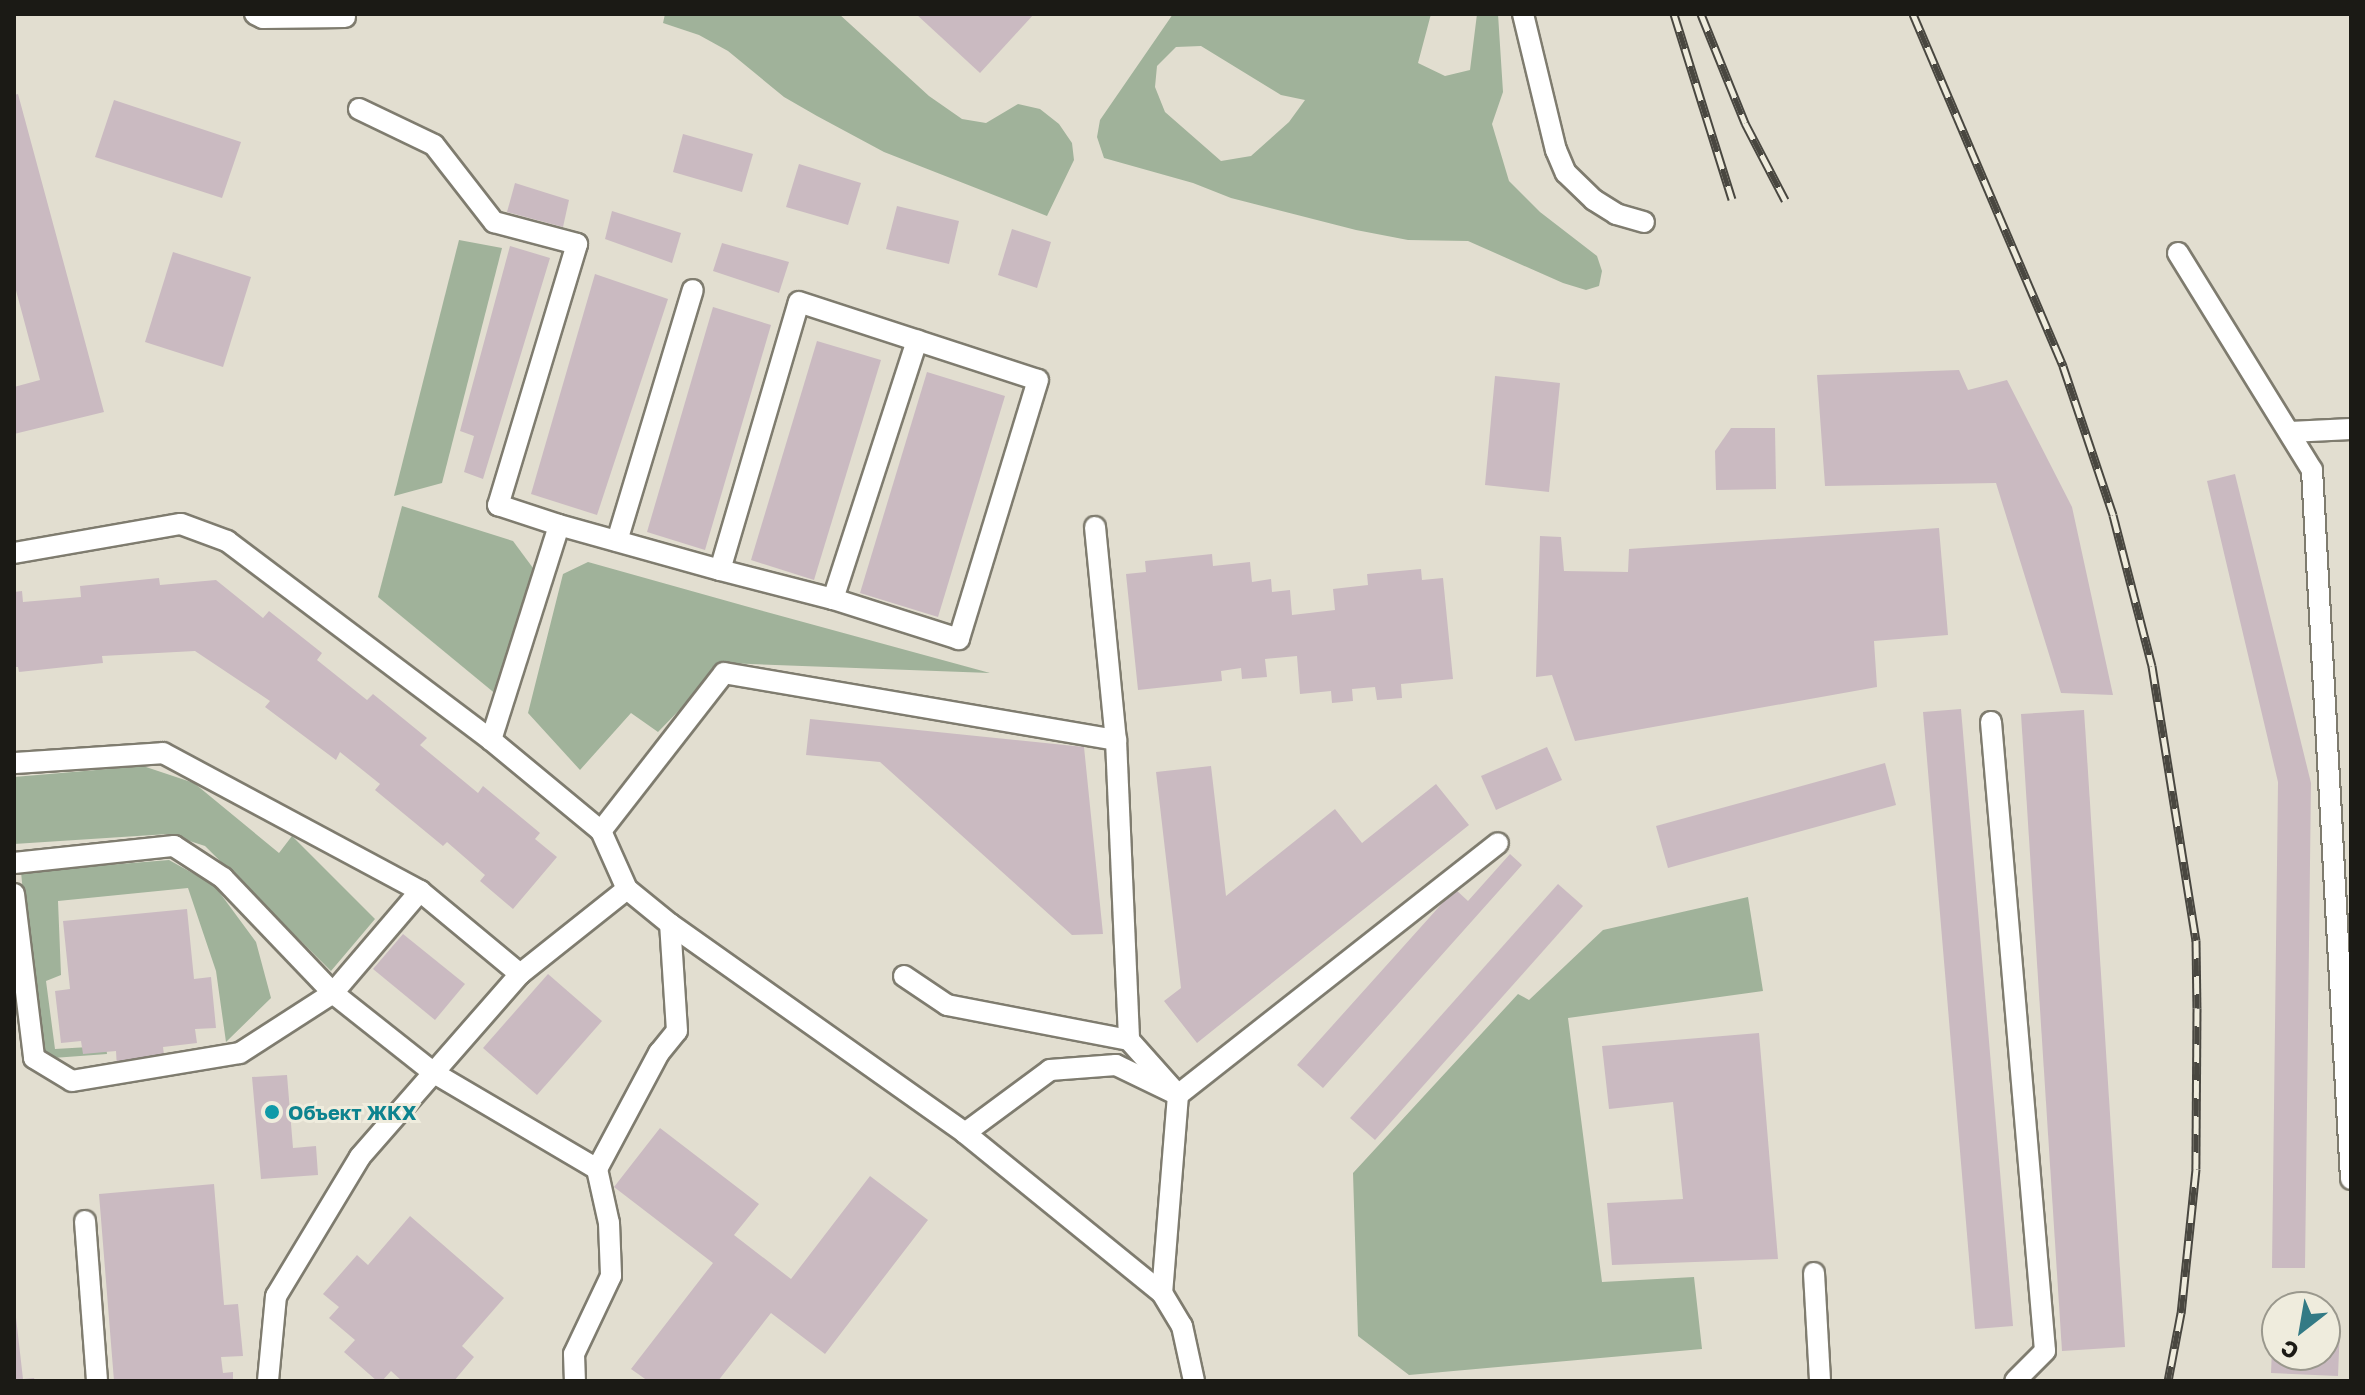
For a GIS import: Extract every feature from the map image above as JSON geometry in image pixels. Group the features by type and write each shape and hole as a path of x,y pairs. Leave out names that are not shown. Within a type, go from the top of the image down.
{"lane":[{"path":"255,14 263,18 345,17"},
{"path":"1523,14 1556,150 1566,173 1594,200 1616,214 1644,222"},
{"path":"359,109 434,145 494,222 577,244 498,505 559,525 720,570 833,599 959,639 1038,380 799,302 720,570"},
{"path":"2178,253 2312,470 2345,948 2351,1179"},
{"path":"617,541 693,290"},
{"path":"833,599 917,340"},
{"path":"2290,432 2351,429"},
{"path":"14,553 181,524 227,541 491,740 601,831 627,889 670,924 965,1133 1162,1293 1182,1326 1194,1381"},
{"path":"491,740 559,525"},
{"path":"1095,527 1116,740 1129,1040"},
{"path":"601,831 724,673 1116,740"},
{"path":"1991,722 2045,1351 2015,1381"},
{"path":"14,763 163,753 420,891 520,974"},
{"path":"1178,1095 1498,843"},
{"path":"14,863 174,846 223,878 333,993 434,1073 597,1169"},
{"path":"268,1381 276,1296 360,1157 520,974 627,889"},
{"path":"14,894 20,995 34,1058 72,1081 240,1053 333,993 420,891"},
{"path":"575,1381 574,1354 611,1276 609,1223 597,1169 659,1053 677,1031 670,924"},
{"path":"904,976 947,1005 1129,1040 1178,1095 1162,1293"},
{"path":"965,1133 1050,1070 1116,1065 1178,1095"},
{"path":"85,1221 97,1381"},
{"path":"1814,1273 1820,1381"}],"green space":[{"path":"665,14 839,14 929,96 962,119 986,123 1018,104 1040,109 1059,124 1072,143 1074,160 1047,216 884,152 784,97 728,51 699,35 663,23"},
{"path":"1173,14 1431,14 1418,63 1445,76 1470,70 1477,14 1498,14 1503,92 1492,124 1509,181 1540,212 1597,256 1602,271 1599,286 1586,290 1563,283 1468,241 1408,240 1356,230 1231,198 1193,183 1104,158 1097,137 1100,120","holes":["1201,46 1281,95 1305,100 1289,122 1251,156 1221,161 1165,112 1155,87 1157,66 1176,47"]},
{"path":"459,240 502,248 442,483 394,496"},
{"path":"402,506 513,541 533,568 503,700 378,597"},
{"path":"588,562 990,673 725,663 658,732 631,713 580,770 528,713 563,574"},
{"path":"143,766 194,783 279,853 292,836 375,919 331,971 205,846 168,834 14,844 14,777"},
{"path":"169,860 214,885 256,942 271,998 226,1042 216,971 188,888 58,901 61,975 46,981 55,1049 106,1046 107,1054 53,1058 38,1044 21,872"},
{"path":"1748,897 1763,991 1568,1018 1602,1282 1694,1277 1702,1349 1409,1375 1358,1336 1353,1173 1518,994 1529,1000 1603,930"}],"building":[{"path":"916,14 1034,14 980,73"},
{"path":"18,94 104,412 14,434 14,387 40,380 14,283 14,95"},
{"path":"114,100 241,142 222,198 95,157"},
{"path":"683,134 753,154 742,192 673,172"},
{"path":"799,164 861,183 848,225 786,207"},
{"path":"515,183 569,200 563,227 507,212"},
{"path":"897,206 959,221 949,264 886,249"},
{"path":"612,211 681,233 672,263 605,239"},
{"path":"1012,229 1051,242 1037,288 998,275"},
{"path":"722,243 789,262 779,293 713,271"},
{"path":"510,246 550,258 483,479 464,472 474,436 460,431"},
{"path":"173,252 251,277 223,367 145,342"},
{"path":"595,274 668,299 597,515 531,494"},
{"path":"713,307 771,325 705,550 647,532"},
{"path":"817,341 881,360 814,580 751,560"},
{"path":"1959,370 1968,390 2007,380 2072,507 2113,695 2061,693 1996,483 1825,486 1817,375"},
{"path":"927,372 1005,396 938,617 860,593"},
{"path":"1495,376 1560,383 1549,492 1485,485"},
{"path":"1731,428 1775,428 1776,489 1716,490 1715,451"},
{"path":"2235,474 2311,783 2305,1268 2272,1268 2278,782 2207,481"},
{"path":"1939,528 1948,635 1874,641 1877,687 1575,741 1552,675 1536,677 1540,536 1561,537 1564,571 1628,572 1629,549"},
{"path":"1212,554 1213,566 1250,562 1252,582 1271,579 1272,592 1290,590 1292,615 1335,610 1333,589 1368,585 1367,574 1421,569 1422,580 1443,578 1453,679 1401,684 1402,698 1377,700 1375,687 1352,689 1353,701 1332,703 1331,691 1300,694 1297,656 1265,659 1267,677 1242,679 1241,668 1221,671 1222,681 1138,690 1126,574 1146,572 1145,561"},
{"path":"159,578 160,585 216,580 263,618 269,611 322,653 317,660 367,700 373,694 427,738 420,745 478,793 483,786 540,833 535,839 557,857 513,909 480,881 485,875 447,842 443,846 375,790 380,784 340,752 336,760 265,707 270,701 195,651 102,656 103,663 19,672 18,667 14,667 14,592 22,591 23,602 81,597 80,586"},
{"path":"1961,709 2013,1326 1975,1329 1923,712"},
{"path":"2084,710 2125,1347 2062,1351 2021,714"},
{"path":"810,719 1084,747 1103,934 1072,935 880,762 806,755"},
{"path":"1547,747 1562,780 1496,810 1481,776"},
{"path":"1885,763 1896,805 1668,868 1656,826"},
{"path":"1211,766 1226,896 1335,809 1362,843 1436,784 1469,825 1197,1043 1164,1001 1181,988 1156,772"},
{"path":"1510,854 1522,865 1323,1088 1297,1065 1455,889 1468,901"},
{"path":"1558,884 1583,906 1375,1140 1350,1118"},
{"path":"187,909 194,979 211,977 216,1028 195,1029 197,1043 163,1047 165,1063 117,1068 116,1051 83,1054 81,1041 61,1043 55,991 70,989 63,921"},
{"path":"403,934 465,984 435,1020 373,969"},
{"path":"548,974 602,1021 537,1095 483,1048"},
{"path":"1759,1033 1778,1259 1612,1265 1607,1203 1683,1199 1673,1102 1609,1109 1602,1046"},
{"name":"Объект ЖКХ","path":"287,1075 293,1148 316,1146 318,1175 261,1179 252,1077"},
{"path":"660,1128 759,1204 734,1235 791,1279 870,1176 928,1220 825,1354 771,1313 718,1381 648,1381 631,1369 713,1263 614,1187"},
{"path":"214,1184 224,1305 238,1304 243,1356 221,1357 223,1373 233,1372 233,1381 114,1381 99,1194"},
{"path":"410,1216 504,1298 462,1346 474,1357 454,1381 402,1381 391,1371 382,1381 377,1381 344,1352 355,1340 329,1318 339,1307 323,1294 357,1255 368,1265"},
{"path":"14,1300 23,1379 34,1378 35,1381 14,1381"},
{"path":"2271,1371 2338,1371 2338,1376"}],"railway":[{"path":"1674,14 1732,199"},
{"path":"1701,14 1745,123 1785,200"},
{"path":"1913,14 2063,366 2113,515 2152,666 2196,940 2196,1169 2181,1313 2168,1381"}],"place":[{"name":"Объект ЖКХ","path":"272,1112"}]}
